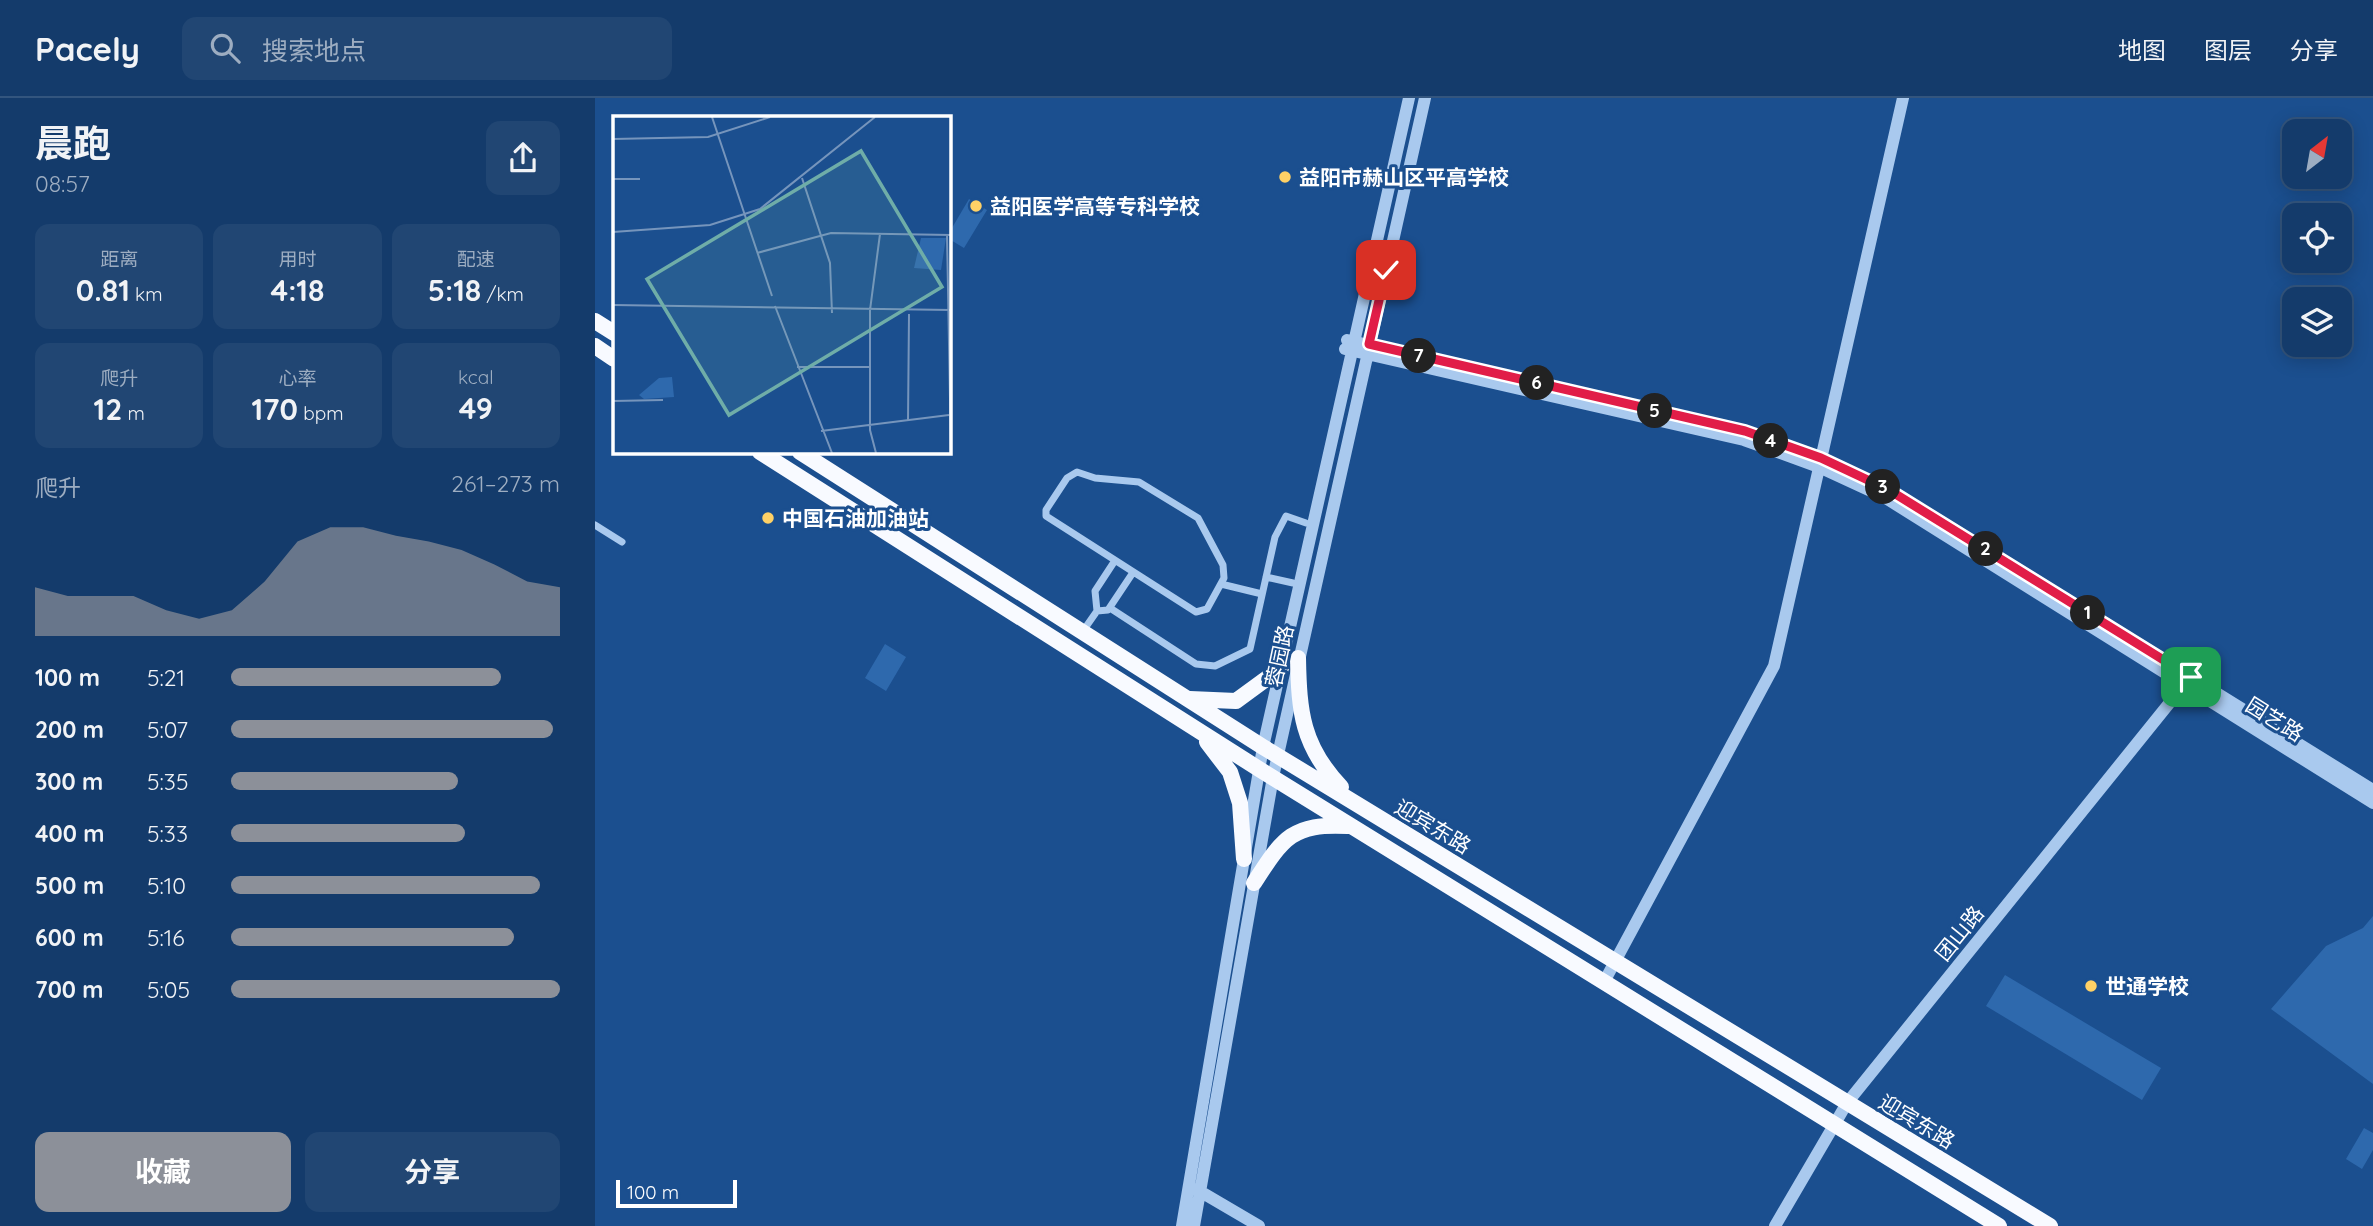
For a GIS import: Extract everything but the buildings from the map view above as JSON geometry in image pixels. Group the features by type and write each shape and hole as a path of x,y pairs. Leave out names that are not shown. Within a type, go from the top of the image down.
{"highway":[{"path":"595,321 613,332"},
{"path":"595,346 613,358"},
{"name":"迎宾东路","path":"762,453 1266,773 1999,1226"},
{"name":"迎宾东路","path":"802,453 1263,747 2050,1226"},
{"path":"844,505 856,486"},
{"path":"1254,883 1275,850 1297,830 1323,824 1353,827 1360,806 1321,766 1307,739 1299,702 1299,658"},
{"path":"1190,699 1236,701 1281,668"},
{"path":"1162,707 1173,689"},
{"path":"1199,731 1230,772 1240,803 1244,859"}],"street":[{"name":"蓉园路","path":"1182,1226 1195,1189 1254,883 1266,773 1263,747 1356,347 1409,98"},
{"name":"蓉园路","path":"1194,1226 1195,1189 1244,859 1266,773 1278,756 1299,658 1356,347 1425,98"},
{"path":"1604,982 1767,684 1774,666 1903,98"},
{"name":"园艺路","path":"1356,347 1722,434 1820,463 1884,497 2373,790"},
{"path":"1077,472 1095,478 1139,482 1198,518 1223,565 1224,578 1206,609 1196,612 1132,574 1046,516 1046,510 1067,478 1077,472"},
{"path":"1110,608 1196,664 1215,666 1251,649 1275,537 1286,516 1306,523"},
{"path":"595,526 622,542"},
{"path":"1097,611 1094,591 1114,562"},
{"path":"1083,631 1097,611 1110,608 1132,574"},
{"path":"1266,577 1293,583"},
{"path":"1221,584 1262,594"},
{"name":"园艺路","path":"2187,681 2373,803"},
{"name":"团山路","path":"1775,1226 1836,1126 1847,1103 2187,681"},
{"path":"1195,1189 1259,1226"}],"shaded area":[{"path":"969,199 987,210 964,248 950,240 950,231"},
{"path":"885,644 906,657 886,691 865,678"},
{"path":"2373,916 2373,1084 2271,1009 2326,946 2363,928"},
{"path":"2005,975 2161,1068 2142,1100 1986,1006"},
{"path":"2364,1128 2373,1133 2373,1150 2362,1169 2346,1159"}],"place":[{"name":"益阳市赫山区平高学校","path":"1285,177"},
{"name":"益阳医学高等专科学校","path":"976,206"},
{"name":"中国石油加油站","path":"768,518"},
{"name":"世通学校","path":"2091,986"}],"route":[{"path":"1386,270 1369,344 1745,431 1821,458 1889,490 2191,677"}]}
